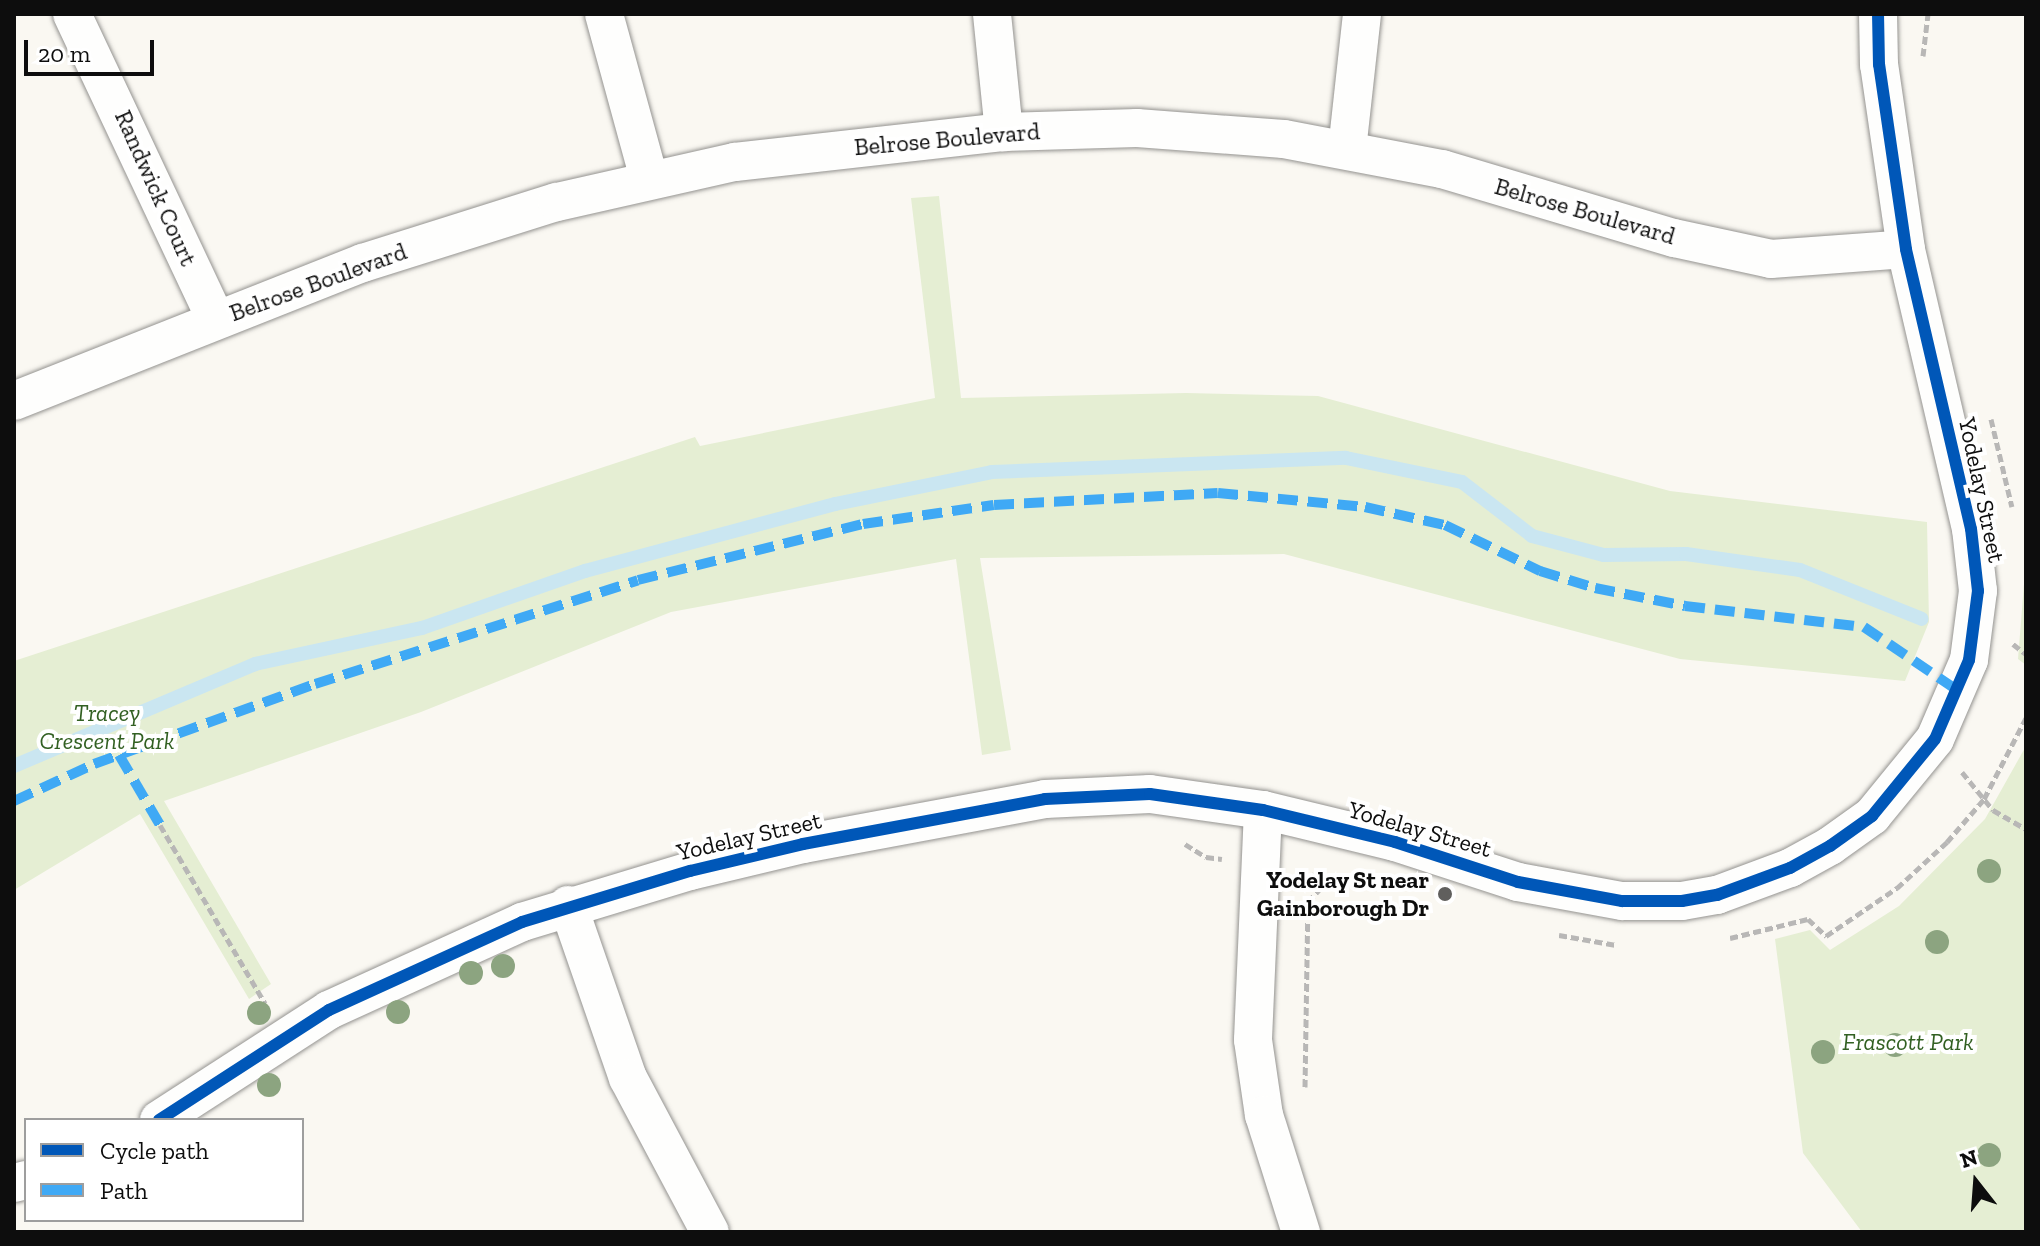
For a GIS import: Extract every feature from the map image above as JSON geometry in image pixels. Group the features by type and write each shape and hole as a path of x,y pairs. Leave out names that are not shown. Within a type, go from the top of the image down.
{"street":[{"name":"Randwick Court","path":"72,14 216,320"},
{"path":"604,14 649,179"},
{"path":"992,14 1004,132"},
{"path":"1347,150 1362,14"},
{"name":"Yodelay Street","path":"162,1118 285,1036 402,973 568,905 803,844 1045,799 1150,794 1263,810 1395,842 1571,895 1682,901 1754,883 1830,846 1872,816 1935,739 1969,660 1978,581 1971,529 1906,249 1879,65 1878,14"},
{"name":"Belrose Boulevard","path":"14,401 216,320 472,227 649,179 808,152 1004,132 1137,128 1284,139 1442,169 1674,238 1771,259 1906,249"},
{"path":"1263,810 1253,1040 1264,1115 1301,1232"},
{"path":"568,905 628,1078 710,1232"}],"path":[{"path":"1715,939 1808,919 1826,936 1897,888 1947,842 1984,799 2026,718"},
{"path":"1935,739 1984,799 2026,829"},
{"path":"160,825 285,1036"},
{"path":"1173,841 1206,857 1328,880 1357,876"},
{"path":"1308,1102 1302,1046 1306,916 1316,889 1328,880"},
{"path":"1553,933 1601,945 1630,945"}],"green space":[{"name":"Tracey Crescent Park","path":"939,196 961,398 1186,393 1318,396 1670,491 1927,522 1929,622 1905,681 1680,659 1284,554 980,558 1011,750 982,755 956,559 671,612 421,712 164,801 271,984 249,999 140,814 14,890 14,661 695,437 700,446 935,398 911,198"},
{"path":"2026,559 2026,665 2018,659"},
{"name":"Frascott Park","path":"2026,746 2026,1232 1862,1232 1803,1153 1775,939 1810,930 1830,950 1899,906 1985,819"}],"waterway":[{"path":"14,766 255,664 422,628 585,571 835,504 992,472 1346,458 1462,482 1532,536 1604,555 1686,554 1800,570 1922,619"}],"marked path":[{"path":"14,801 94,764 315,684 638,580 863,524 994,505 1218,493 1365,507 1445,525 1540,571 1595,588 1685,606 1864,627 1957,690"},
{"path":"119,755 160,825"}],"cycle path":[{"path":"162,1118 329,1010 522,922 690,871 803,844 1045,799 1150,794 1263,810 1395,842 1518,882 1622,901 1682,901 1717,895 1790,868 1830,846 1872,816 1935,739 1969,660 1978,591 1971,529 1906,249 1879,65 1878,14"}],"place":[{"name":"Yodelay St near Gainborough Dr","path":"1445,894"}]}
